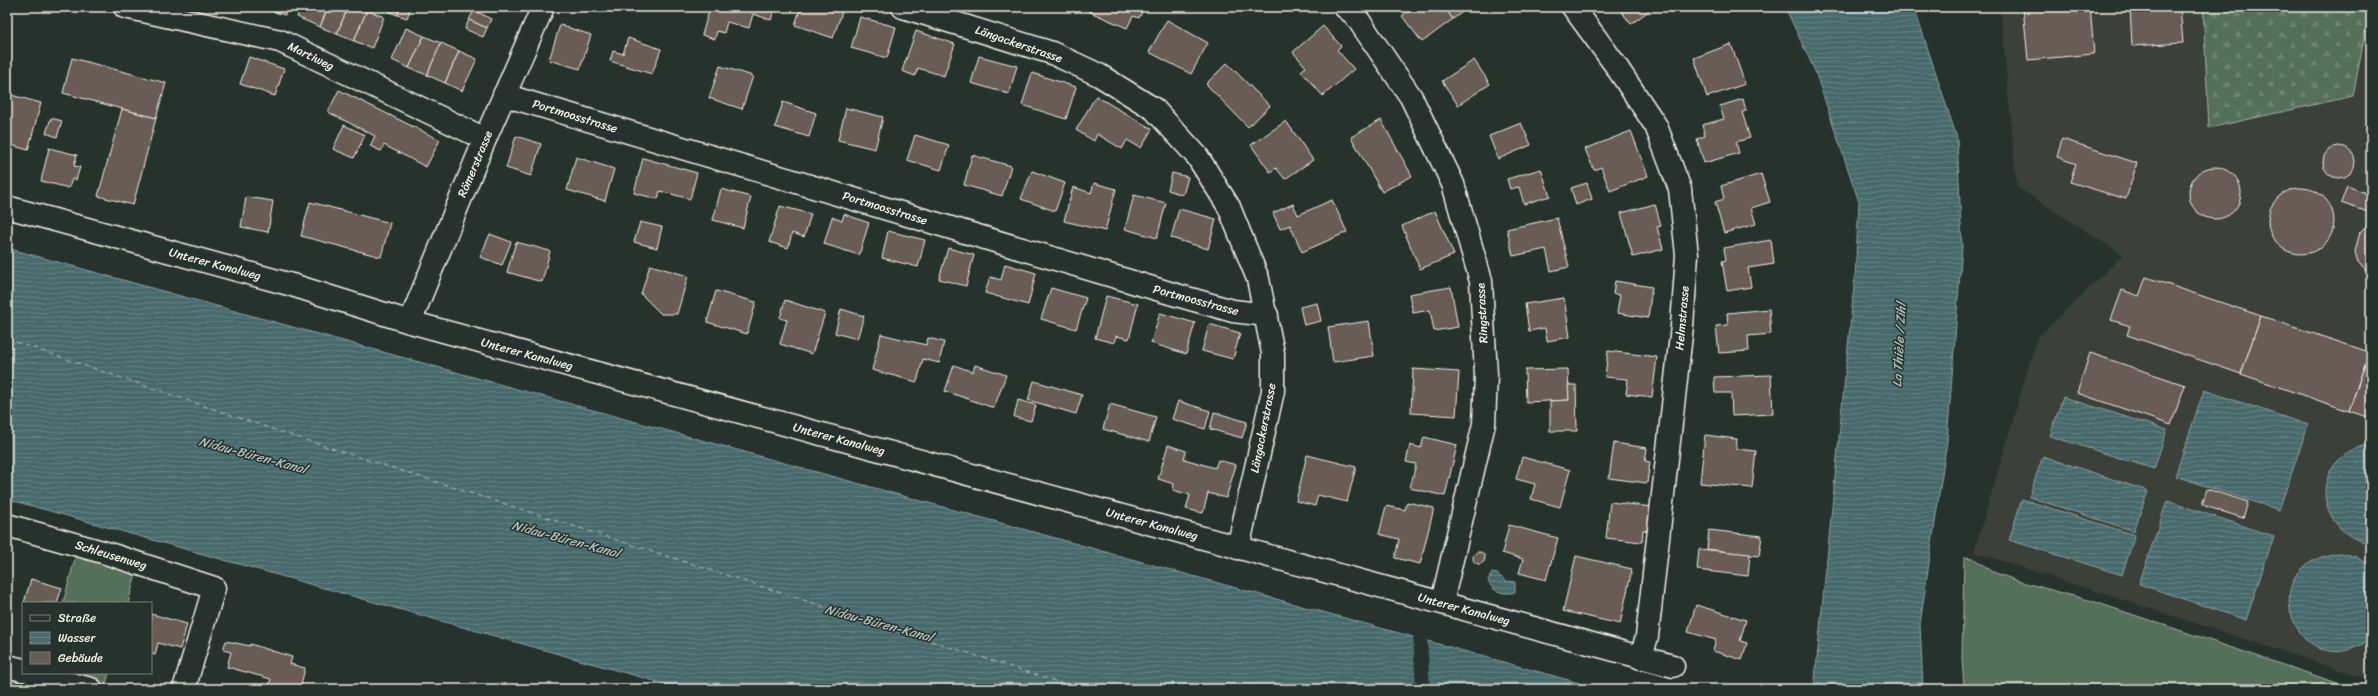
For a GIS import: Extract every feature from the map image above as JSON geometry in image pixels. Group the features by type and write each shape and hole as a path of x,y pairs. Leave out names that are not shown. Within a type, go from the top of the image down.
{"street":[{"name":"Martiweg","path":"125,7 280,41 486,139"},
{"name":"Römerstrasse","path":"410,322 504,95 543,7"},
{"name":"Längackerstrasse","path":"903,7 1052,53 1099,75 1154,109 1197,156 1228,207 1258,279 1267,315 1273,353 1273,390 1238,548"},
{"name":"Helmstrasse","path":"1573,7 1614,63 1656,126 1680,189 1687,255 1682,326 1666,483 1647,636 1641,658"},
{"name":"Ringstrasse","path":"1355,10 1411,97 1453,184 1481,281 1486,375 1484,424 1442,602"},
{"name":"Portmoosstrasse","path":"504,95 1173,294 1233,311 1267,315"},
{"name":"Unterer Kanalweg","path":"7,207 292,285 410,322 1673,666"},
{"name":"Schleusenweg","path":"7,525 106,553 214,588 184,689"},
{"path":"7,666 22,670"},
{"path":"36,674 91,689"}],"shaded area":[{"path":"2000,7 2203,7 2209,128 2371,7 2371,680 1974,552 2037,338 2123,255 2017,187"}],"green space":[{"path":"2203,7 2370,7 2353,96 2209,128"},
{"path":"77,551 137,570 128,602 63,602"},
{"path":"1964,557 1973,558 1993,572 2018,581 2092,601 2355,689 1964,689 1962,658"},
{"path":"61,674 109,674 105,688"}],"water":[{"name":"La Thièle / Zihl","path":"1785,7 1914,7 1957,138 1962,247 1947,441 1920,624 1923,689 1814,689 1855,276 1859,202 1815,71"},
{"name":"Nidau-Büren-Kanal","path":"7,248 1601,689 683,689 7,499"},
{"path":"2204,390 2308,425 2279,510 2175,476"},
{"path":"2063,397 2167,430 2154,469 2050,436"},
{"path":"2363,446 2371,446 2371,543 2358,540 2346,533 2337,524 2330,513 2326,500 2325,487 2329,474 2337,462 2349,452"},
{"path":"2043,456 2148,491 2134,531 2029,497"},
{"path":"2022,499 2135,535 2122,575 2009,540"},
{"path":"2167,501 2274,536 2246,620 2139,584"},
{"path":"2340,553 2356,557 2371,566 2371,638 2346,651 2323,649 2305,638 2293,620 2289,599 2294,579 2311,562"},
{"path":"1492,573 1497,574 1506,581 1515,582 1515,592 1503,593 1495,590 1488,580"}],"pier":[{"path":"1413,634 1427,638 1430,689 1416,689"}],"building":[{"path":"263,7 287,7 285,15 263,9"},
{"path":"301,7 328,7 320,27 297,17"},
{"path":"328,7 348,7 337,34 320,27"},
{"path":"348,7 358,7 367,10 354,41 337,34"},
{"path":"390,7 400,7 398,15 389,12"},
{"path":"400,7 411,7 407,18 398,15"},
{"path":"710,7 775,7 771,20 753,14 749,28 727,22 724,33 717,31 715,39 702,35"},
{"path":"801,7 836,7 843,9 833,38 795,25"},
{"path":"1089,7 1144,7 1139,18 1133,16 1127,28 1088,11"},
{"path":"1245,7 1258,7 1253,13"},
{"path":"1414,7 1444,7 1453,19 1422,42 1402,16"},
{"path":"1444,7 1457,7 1461,13 1453,19"},
{"path":"1618,7 1654,7 1631,24"},
{"path":"2023,7 2090,7 2094,54 2028,60"},
{"path":"2130,7 2180,7 2183,43 2132,46"},
{"path":"367,10 384,17 372,48 354,41"},
{"path":"474,10 491,19 487,28 469,20"},
{"path":"860,17 896,27 887,58 851,48"},
{"path":"469,20 487,28 483,37 465,29"},
{"path":"1167,20 1208,43 1191,74 1149,52"},
{"path":"560,25 591,35 580,69 549,60"},
{"path":"1323,26 1341,46 1337,50 1354,69 1323,96 1301,71 1306,67 1293,52"},
{"path":"406,28 424,36 409,68 392,60"},
{"path":"916,31 955,44 944,76 918,68 915,76 902,71"},
{"path":"424,36 441,43 427,75 409,68"},
{"path":"628,38 661,49 652,74 610,61 613,51 623,54"},
{"path":"441,43 459,51 445,83 427,75"},
{"path":"1731,44 1745,84 1707,97 1694,58"},
{"path":"459,51 477,59 462,91 445,83"},
{"path":"979,56 1017,66 1009,94 971,83"},
{"path":"249,57 284,69 275,96 240,84"},
{"path":"72,58 166,83 156,118 63,93"},
{"path":"1474,60 1490,84 1458,105 1442,81"},
{"path":"1227,63 1270,106 1248,127 1206,84"},
{"path":"720,66 753,76 742,109 709,98"},
{"path":"1032,73 1076,87 1066,119 1022,105"},
{"path":"339,90 440,140 426,167 384,145 381,151 370,146 375,136 328,112"},
{"path":"7,94 41,103 28,150 7,144"},
{"path":"1096,96 1152,129 1141,148 1127,140 1122,149 1097,134 1094,141 1076,130"},
{"path":"1743,99 1746,111 1742,112 1750,138 1736,142 1739,153 1704,163 1697,139 1705,136 1702,125 1724,119 1720,106"},
{"path":"783,102 816,113 809,137 775,127"},
{"path":"846,108 883,117 875,149 838,140"},
{"path":"122,109 156,118 133,205 98,196"},
{"path":"51,118 62,121 57,137 46,133"},
{"path":"1381,120 1412,176 1382,192 1351,137"},
{"path":"1286,121 1313,160 1285,179 1276,168 1270,172 1251,145"},
{"path":"1521,123 1531,145 1498,159 1489,136"},
{"path":"344,125 365,135 354,158 333,149"},
{"path":"1631,131 1648,176 1610,191 1601,167 1594,170 1585,149"},
{"path":"915,135 949,145 941,170 907,160"},
{"path":"516,136 541,144 531,176 506,168"},
{"path":"2062,139 2137,163 2126,199 2070,182 2076,164 2057,157"},
{"path":"2336,146 2342,146 2351,150 2355,162 2351,174 2342,178 2336,178 2327,174 2323,165 2323,159 2327,150"},
{"path":"49,148 77,155 74,166 80,167 76,180 72,179 69,188 41,181"},
{"path":"972,155 1011,166 1002,196 964,185"},
{"path":"576,157 614,169 605,201 567,190"},
{"path":"643,158 697,173 690,199 660,191 658,199 634,193"},
{"path":"2210,167 2220,167 2229,171 2237,179 2241,188 2241,198 2237,207 2229,215 2220,219 2210,219 2201,215 2193,207 2189,198 2189,188 2193,179 2201,171"},
{"path":"1541,169 1550,196 1524,204 1519,187 1510,189 1507,179"},
{"path":"1032,171 1065,183 1055,211 1021,199"},
{"path":"1172,173 1188,177 1183,195 1168,190"},
{"path":"1761,174 1770,202 1751,208 1756,224 1724,233 1715,202 1724,199 1721,186"},
{"path":"1094,183 1116,189 1105,231 1064,221 1073,187 1091,193"},
{"path":"1587,183 1592,199 1576,205 1571,188"},
{"path":"2347,186 2371,195 2371,213 2341,203"},
{"path":"2295,188 2307,188 2319,193 2329,203 2334,215 2332,234 2319,249 2307,254 2295,254 2283,249 2273,239 2268,227 2268,215 2273,203 2283,193"},
{"path":"721,189 751,197 743,228 713,220"},
{"path":"1134,195 1166,203 1157,238 1125,229"},
{"path":"246,197 273,201 268,232 241,227"},
{"path":"1332,200 1347,232 1302,252 1290,225 1280,229 1273,213 1293,204 1298,215"},
{"path":"310,202 390,223 381,257 301,236"},
{"path":"1655,204 1661,226 1657,227 1663,249 1633,257 1621,213"},
{"path":"780,206 811,214 804,237 792,233 788,248 769,242"},
{"path":"1179,209 1216,219 1208,249 1171,238"},
{"path":"1435,211 1454,255 1420,269 1402,226"},
{"path":"844,214 869,223 859,255 824,244 832,217 842,221"},
{"path":"1557,218 1569,267 1551,271 1546,249 1513,256 1507,229"},
{"path":"2371,221 2371,277 2358,262 2355,252 2360,232"},
{"path":"640,222 662,227 657,248 634,242"},
{"path":"888,231 925,240 918,267 882,258"},
{"path":"490,234 511,242 502,265 480,257"},
{"path":"1771,240 1774,264 1748,268 1751,287 1727,291 1722,261 1726,260 1724,248"},
{"path":"516,242 550,251 542,282 507,272"},
{"path":"948,248 974,255 966,286 939,279"},
{"path":"1005,264 1036,273 1028,305 985,293 990,277 1001,280"},
{"path":"650,265 688,276 677,314 661,314 641,294"},
{"path":"2146,277 2261,316 2241,374 2127,335 2130,326 2111,320 2122,290 2139,296"},
{"path":"1615,281 1652,287 1648,318 1617,313 1620,295 1613,294"},
{"path":"1451,287 1458,327 1434,331 1430,310 1413,313 1409,294"},
{"path":"1051,288 1086,298 1076,329 1041,319"},
{"path":"716,291 756,302 747,334 707,322"},
{"path":"1106,296 1138,304 1129,339 1116,336 1114,343 1095,338"},
{"path":"1564,298 1570,337 1547,341 1545,328 1529,331 1525,304"},
{"path":"785,300 825,313 812,354 780,344 787,320 780,318"},
{"path":"1317,303 1321,321 1304,325 1300,307"},
{"path":"841,309 864,316 857,339 835,333"},
{"path":"1769,309 1771,334 1748,336 1749,351 1719,353 1716,326 1728,325 1727,313"},
{"path":"1160,313 1195,323 1186,354 1151,343"},
{"path":"2261,316 2369,352 2349,411 2241,374"},
{"path":"1369,321 1374,356 1333,362 1328,327"},
{"path":"1209,324 1240,333 1233,359 1202,351"},
{"path":"881,334 926,345 928,338 944,342 939,363 923,359 917,382 872,370"},
{"path":"1608,351 1657,357 1652,397 1626,394 1628,379 1605,377"},
{"path":"2090,353 2185,385 2171,425 2077,393"},
{"path":"2367,359 2371,360 2371,418 2349,411"},
{"path":"954,365 973,372 975,365 1006,375 994,408 945,391"},
{"path":"1413,369 1459,372 1456,416 1411,413"},
{"path":"1568,369 1569,400 1526,402 1525,370"},
{"path":"1771,375 1773,414 1732,416 1731,393 1715,393 1714,377"},
{"path":"1034,381 1082,395 1076,414 1028,400"},
{"path":"1568,385 1576,385 1577,431 1550,431 1550,401 1569,400"},
{"path":"1018,400 1036,405 1031,421 1014,417"},
{"path":"1178,401 1210,411 1205,429 1172,419"},
{"path":"1110,404 1156,417 1149,442 1103,429"},
{"path":"1214,412 1247,422 1242,438 1210,429"},
{"path":"1705,435 1737,439 1736,449 1756,451 1752,488 1700,483"},
{"path":"1424,437 1457,445 1445,496 1410,488 1416,464 1406,462 1410,445 1421,448"},
{"path":"1614,443 1647,448 1645,461 1650,462 1647,483 1609,478"},
{"path":"1168,445 1186,451 1184,459 1215,468 1218,460 1236,465 1226,498 1208,493 1203,513 1186,509 1190,495 1173,490 1174,484 1158,479"},
{"path":"1307,455 1356,467 1347,502 1318,495 1315,506 1296,501"},
{"path":"1522,457 1570,470 1560,507 1531,499 1535,484 1516,479"},
{"path":"2207,489 2248,502 2243,518 2202,505"},
{"path":"1407,502 1434,508 1420,564 1395,558 1399,539 1379,534 1386,506 1405,510"},
{"path":"1610,502 1652,507 1649,531 1643,530 1642,542 1606,538"},
{"path":"1509,525 1558,538 1546,580 1519,573 1523,559 1502,553"},
{"path":"1709,530 1762,536 1759,556 1707,549"},
{"path":"1699,549 1750,554 1748,576 1697,570"},
{"path":"1477,552 1481,552 1485,558 1481,564 1477,564 1473,560 1473,556"},
{"path":"1576,556 1632,569 1620,624 1563,611"},
{"path":"31,579 62,588 57,602 24,602"},
{"path":"1696,605 1746,620 1740,641 1747,643 1742,660 1713,651 1716,640 1688,632"},
{"path":"152,614 187,624 180,649 158,643 155,655 152,654"},
{"path":"226,641 250,646 250,644 292,657 290,664 305,668 300,689 268,689 271,679 227,667 231,652 223,650"},
{"path":"7,677 20,680 18,689 7,689"}],"ferry route":[{"path":"7,339 278,431 1080,689"}]}
